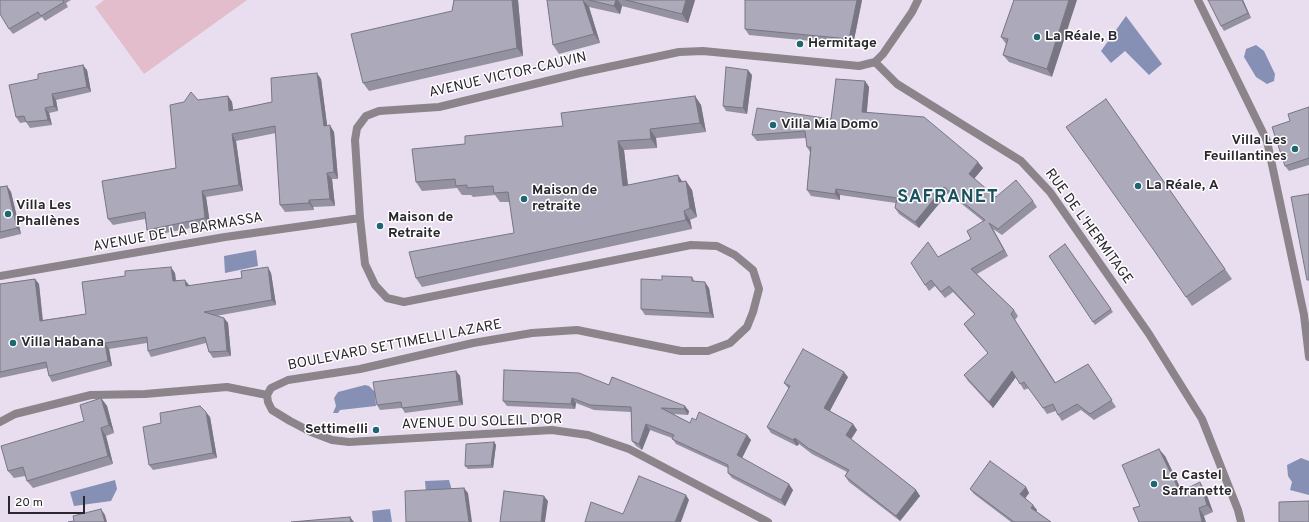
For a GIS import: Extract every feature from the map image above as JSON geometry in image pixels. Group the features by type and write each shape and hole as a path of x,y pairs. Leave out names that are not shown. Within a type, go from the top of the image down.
{"street":[{"path":"875,62 883,54 912,12 918,0"},
{"path":"1198,0 1267,141 1307,315 1309,357"},
{"name":"AVENUE VICTOR-CAUVIN","path":"747,327 753,312 759,289 753,270 735,255 717,246 691,245 404,302 387,298 375,285 365,264 360,218 355,140 357,128 366,116 378,111 439,107 580,73 679,52 703,51 859,66 875,62"},
{"name":"RUE DE L'HERMITAGE","path":"875,62 897,84 1021,161 1050,192 1150,334 1202,419 1238,510 1241,522"},
{"name":"AVENUE DE LA BARMASSA","path":"0,276 224,237 360,218"},
{"name":"BOULEVARD SETTIMELLI LAZARE","path":"267,395 271,388 288,380 360,369 473,343 532,333 577,330 681,351 708,351 730,343 747,327"},
{"path":"0,422 15,414 91,395 145,394 227,387 267,395"},
{"name":"AVENUE DU SOLEIL D'OR","path":"267,395 268,402 272,410 311,432 332,440 349,442 552,430 588,435 629,449 768,522"}],"shaded area":[{"path":"104,0 247,0 144,74 95,7"}],"water":[{"path":"1126,16 1162,64 1149,75 1125,51 1111,63 1101,51"},
{"path":"1256,45 1264,51 1275,74 1274,81 1267,84 1256,77 1244,57 1246,49"},
{"path":"256,250 258,266 225,273 224,256"},
{"path":"365,385 369,386 375,392 376,406 340,410 338,413 333,413 336,406 334,398 338,392"},
{"path":"1301,458 1309,461 1309,495 1290,490 1292,482 1288,476 1287,465"},
{"path":"115,480 117,489 111,501 74,506 70,492"},
{"path":"449,480 453,494 426,493 425,481"},
{"path":"390,509 392,522 373,522 372,511"}],"building":[{"path":"0,0 63,0 64,2 41,16 38,12 9,29 0,14"},
{"path":"454,0 512,0 517,48 363,83 351,34 452,11"},
{"path":"547,0 583,0 594,34 553,45"},
{"path":"589,0 616,0 614,6"},
{"path":"626,0 686,0 682,14"},
{"path":"745,0 857,0 849,39 745,29"},
{"name":"La Réale, B","path":"1014,0 1069,0 1047,69 1003,55 1008,39 1001,37"},
{"path":"1208,0 1242,0 1248,13 1221,26"},
{"path":"83,65 87,87 52,94 54,106 45,108 48,120 26,122 24,116 16,117 9,85 38,79 38,74"},
{"path":"726,67 748,70 743,108 723,106"},
{"path":"317,73 324,126 330,125 334,172 327,173 330,199 309,200 309,203 280,205 275,126 232,134 239,185 202,191 205,218 147,230 145,212 108,219 102,181 176,168 170,105 184,102 191,92 198,100 228,96 229,111 272,102 271,78"},
{"path":"836,79 865,81 862,112 924,117 978,162 969,174 996,197 1016,180 1033,201 998,229 989,223 1004,250 971,269 1014,310 1011,314 1055,383 1088,364 1112,400 1090,414 1077,404 1058,415 1053,404 1043,408 1024,382 1020,384 1012,371 989,402 964,375 988,353 964,324 975,314 949,286 941,292 931,280 925,285 911,263 928,242 938,257 971,239 967,231 985,220 944,187 915,222 895,208 897,198 836,189 835,194 807,190 811,147 807,147 805,131 752,135 757,108 831,119"},
{"name":"Maison de retraite","path":"695,96 700,123 650,129 651,139 618,141 623,186 678,175 679,182 686,181 690,208 684,211 686,220 416,278 409,252 514,233 508,192 494,193 493,186 467,188 467,185 456,186 455,179 416,182 412,149 465,144 465,136 563,126 561,113"},
{"name":"La Réale, A","path":"1106,99 1225,269 1186,297 1066,127"},
{"name":"Villa Les Feuillantines","path":"1309,107 1309,158 1285,166 1272,127 1290,121 1288,114"},
{"name":"Villa Les Phallènes","path":"7,186 17,228 0,232 0,187"},
{"path":"1309,194 1309,280 1307,280 1291,197"},
{"path":"1065,244 1111,309 1093,322 1049,256"},
{"path":"171,267 173,281 185,280 186,286 242,278 241,271 268,267 272,300 204,312 224,318 227,351 209,352 205,337 148,351 147,337 105,343 108,361 49,376 46,362 0,372 0,284 35,279 40,321 86,314 82,282 125,276 125,271"},
{"path":"662,276 692,277 692,281 705,282 710,313 641,309 641,279 662,280"},
{"path":"803,349 844,372 824,408 853,424 846,435 916,490 896,516 845,476 849,470 808,448 795,438 793,440 767,427 790,386 784,383"},
{"path":"504,370 579,373 609,385 612,377 685,406 684,409 661,408 690,423 692,418 696,420 699,412 747,435 737,455 789,484 781,500 728,473 728,465 672,439 674,435 646,424 639,444 632,441 631,407 590,405 572,398 571,404 503,401"},
{"path":"456,371 459,401 402,408 401,402 377,405 373,382"},
{"path":"101,398 109,425 101,428 108,456 27,481 23,467 8,471 1,446 84,421 80,405"},
{"path":"200,406 206,412 213,453 149,465 143,427 161,423 160,413"},
{"path":"494,442 491,465 465,466 466,444"},
{"name":"Le Castel Safranette","path":"1159,449 1180,492 1200,482 1207,505 1199,508 1202,522 1139,522 1133,508 1140,506 1122,465"},
{"path":"990,461 1026,487 1020,494 1033,505 1031,508 1051,522 1014,522 970,489"},
{"path":"639,476 686,495 675,522 585,522 591,502 623,514"},
{"path":"464,488 469,522 406,522 405,491"},
{"path":"504,491 544,496 541,522 500,522"},
{"path":"1309,501 1309,522 1279,522 1279,502"},
{"path":"101,509 105,522 68,522 74,521 73,516"},
{"path":"350,517 351,522 291,522"}],"place":[{"name":"La Réale, B","path":"1037,37"},
{"name":"Hermitage","path":"800,44"},
{"name":"Villa Mia Domo","path":"773,125"},
{"name":"Villa Les Feuillantines","path":"1295,149"},
{"name":"La Réale, A","path":"1138,186"},
{"name":"Maison de retraite","path":"524,199"},
{"name":"Villa Les Phallènes","path":"8,214"},
{"name":"Maison de Retraite","path":"380,226"},
{"name":"Villa Habana","path":"13,343"},
{"name":"Settimelli","path":"376,430"},
{"name":"Le Castel Safranette","path":"1154,484"}],"district":[{"name":"SAFRANET","path":"948,198"}]}
